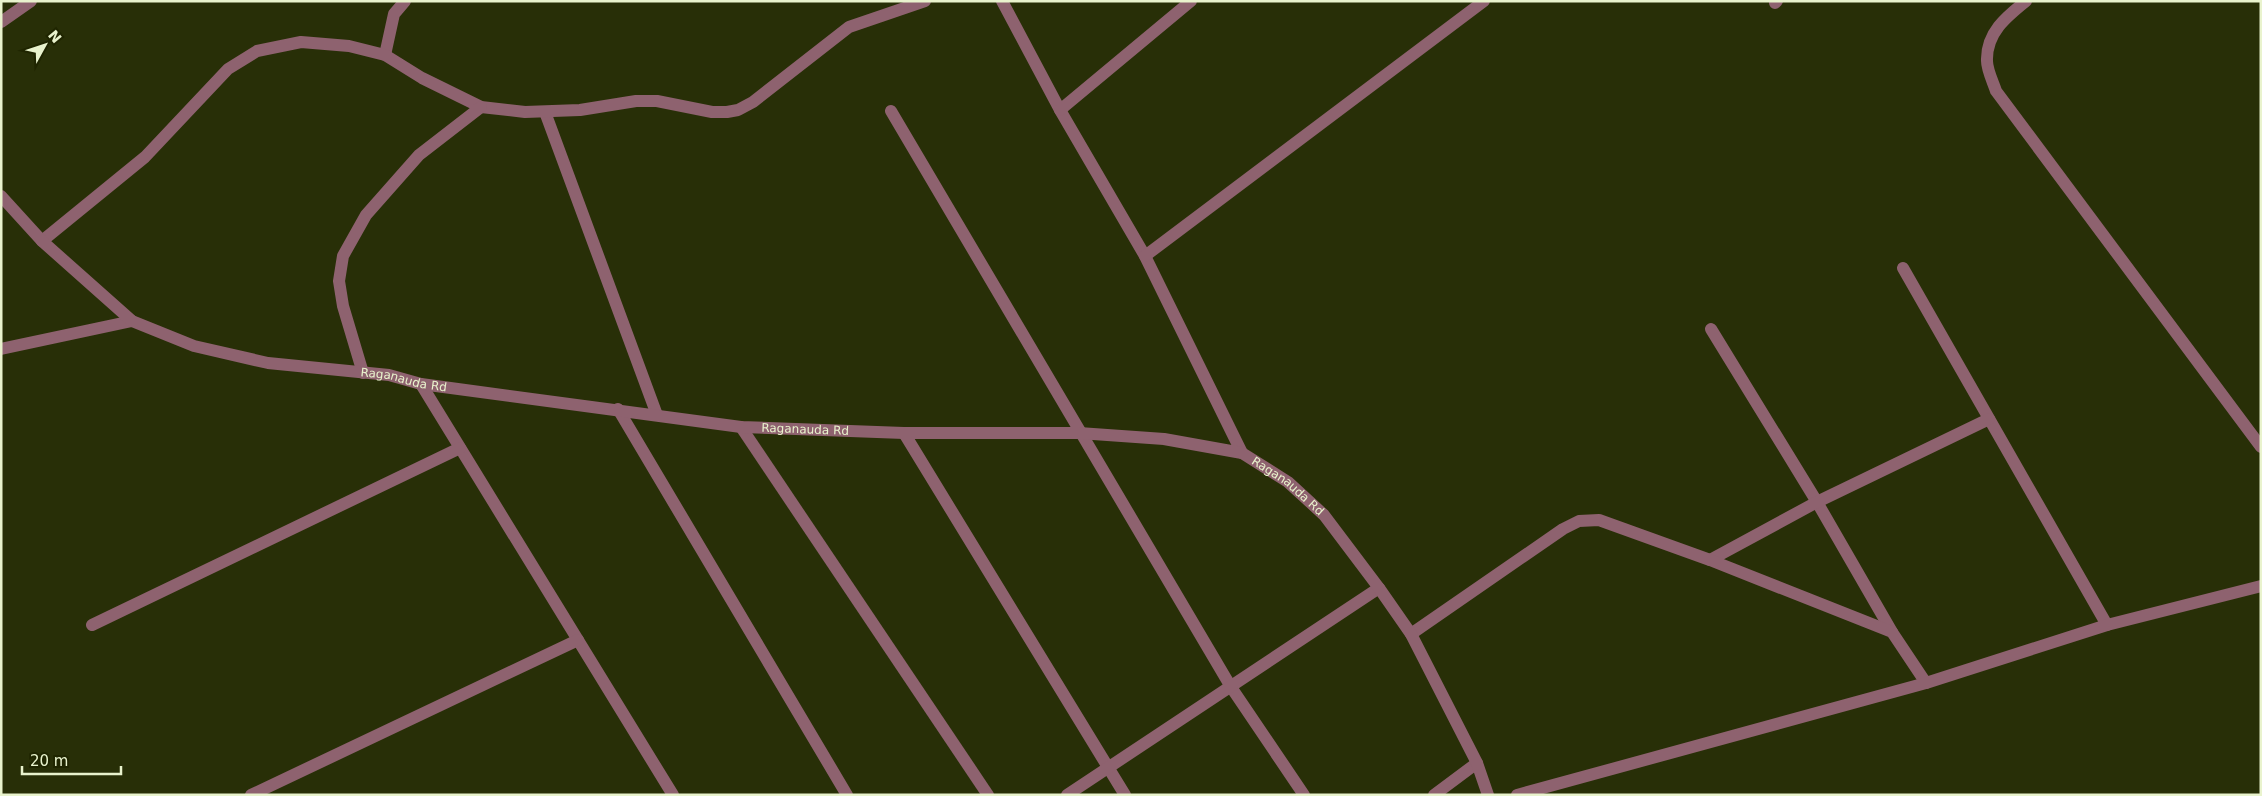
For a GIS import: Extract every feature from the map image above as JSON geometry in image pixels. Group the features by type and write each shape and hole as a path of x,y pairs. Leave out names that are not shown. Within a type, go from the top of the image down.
{"street":[{"path":"1,22 31,1"},
{"path":"385,56 394,14 405,1"},
{"path":"42,242 145,157 228,69 257,51 301,42 349,46 385,56 422,78 481,107 524,112 545,112 580,110 636,101 657,101 712,112 738,110 771,89 849,27 926,1"},
{"path":"1002,1 1060,110 1145,256 1242,453"},
{"path":"1060,110 1192,1"},
{"path":"1145,256 1484,1"},
{"path":"2026,1 2008,15 1992,34 1987,61 1996,91 2261,447"},
{"path":"363,373 343,306 339,281 343,256 366,215 419,155 481,107"},
{"path":"891,111 1231,687 1304,795"},
{"path":"545,112 657,415"},
{"name":"Raganauda Rd","path":"1,196 42,242 132,321 194,346 268,363 389,376 421,384 741,427 904,433 1080,433 1164,439 1242,453 1288,482 1324,515 1380,588 1411,634 1477,763 1488,795"},
{"path":"1903,268 2107,625"},
{"path":"1,349 132,321"},
{"path":"1711,329 1817,502 1892,632 1926,683"},
{"path":"421,384 673,795"},
{"path":"618,409 847,795"},
{"path":"1710,560 1817,502 1989,419"},
{"path":"741,427 988,795"},
{"path":"904,433 1125,795"},
{"path":"92,625 460,448"},
{"path":"1411,634 1563,529 1579,521 1599,520 1615,524 1710,560 1892,632"},
{"path":"1517,795 1926,683 2107,625 2261,586"},
{"path":"1067,795 1380,588"},
{"path":"251,795 578,640"},
{"path":"1434,795 1477,763"}]}
